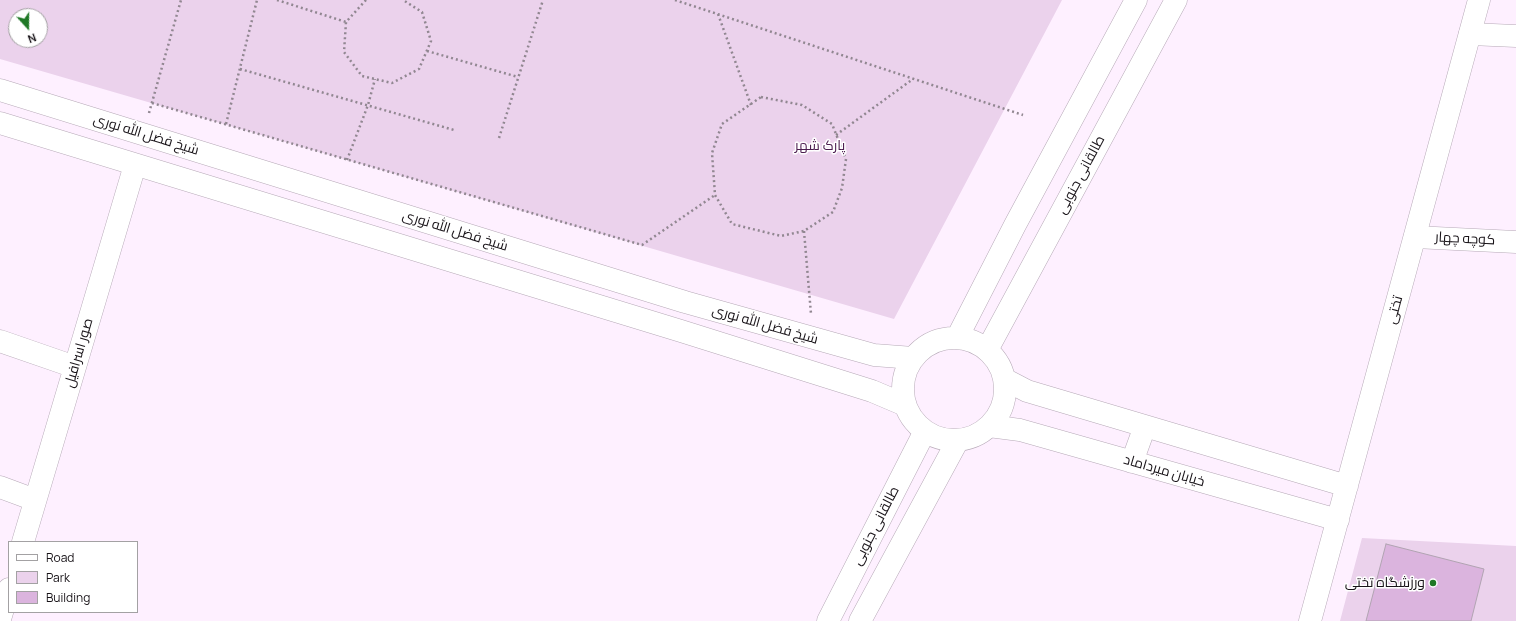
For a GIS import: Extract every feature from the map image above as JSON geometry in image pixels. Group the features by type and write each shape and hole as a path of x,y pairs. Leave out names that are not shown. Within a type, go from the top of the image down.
{"street":[{"path":"956,338 1136,0"},
{"name":"طالقانی جنوبی","path":"987,350 1176,0"},
{"name":"تختی","path":"1310,621 1479,0"},
{"path":"1122,26 1152,43"},
{"path":"1470,34 1516,36"},
{"name":"شیخ فضل الله نوری","path":"0,90 685,302 874,355 913,358"},
{"path":"0,123 872,390 905,405"},
{"name":"صور اسرافیل","path":"23,541 144,134"},
{"path":"1015,225 1045,241"},
{"name":"کوچه چهار","path":"1415,236 1516,242"},
{"path":"956,338 973,341 987,350 998,363 1004,379 1005,396 1000,412 989,426 974,435 958,440 940,438 925,430 913,419 905,405 903,388 906,372 913,358 925,347 940,340 956,338"},
{"path":"0,341 75,367"},
{"path":"1004,379 1027,391 1347,486"},
{"name":"خیابان میرداماد","path":"989,426 1020,430 1338,520"},
{"path":"1132,462 1145,426"},
{"name":"طالقانی جنوبی","path":"828,621 925,430"},
{"path":"860,621 958,440"},
{"path":"0,487 35,500"},
{"path":"0,619 8,592"}],"path":[{"path":"144,134 181,0"},
{"path":"226,124 257,0"},
{"path":"277,0 346,22"},
{"path":"366,0 346,22 344,52 362,76 392,83 419,69 431,41 422,12 405,1"},
{"path":"499,138 543,0"},
{"path":"675,0 1023,115"},
{"path":"718,14 751,105"},
{"path":"427,51 518,77"},
{"path":"240,69 454,130"},
{"path":"347,160 368,105 375,79"},
{"path":"836,135 913,79"},
{"path":"762,97 802,105 832,124 836,135 846,159 842,188 833,212 804,231 781,236 732,224 715,195 712,153 722,124 762,97"},
{"path":"152,103 642,245 715,195"},
{"path":"803,335 811,315 804,231"}],"green space":[{"name":"پارک شهر","path":"0,0 1062,0 894,319 0,59"},
{"name":"ورزشگاه تختی","path":"1362,538 1516,546 1516,621 1340,621"}],"building":[{"path":"1386,544 1484,569 1471,621 1366,621"}],"place":[{"name":"ورزشگاه تختی","path":"1433,583"}]}
